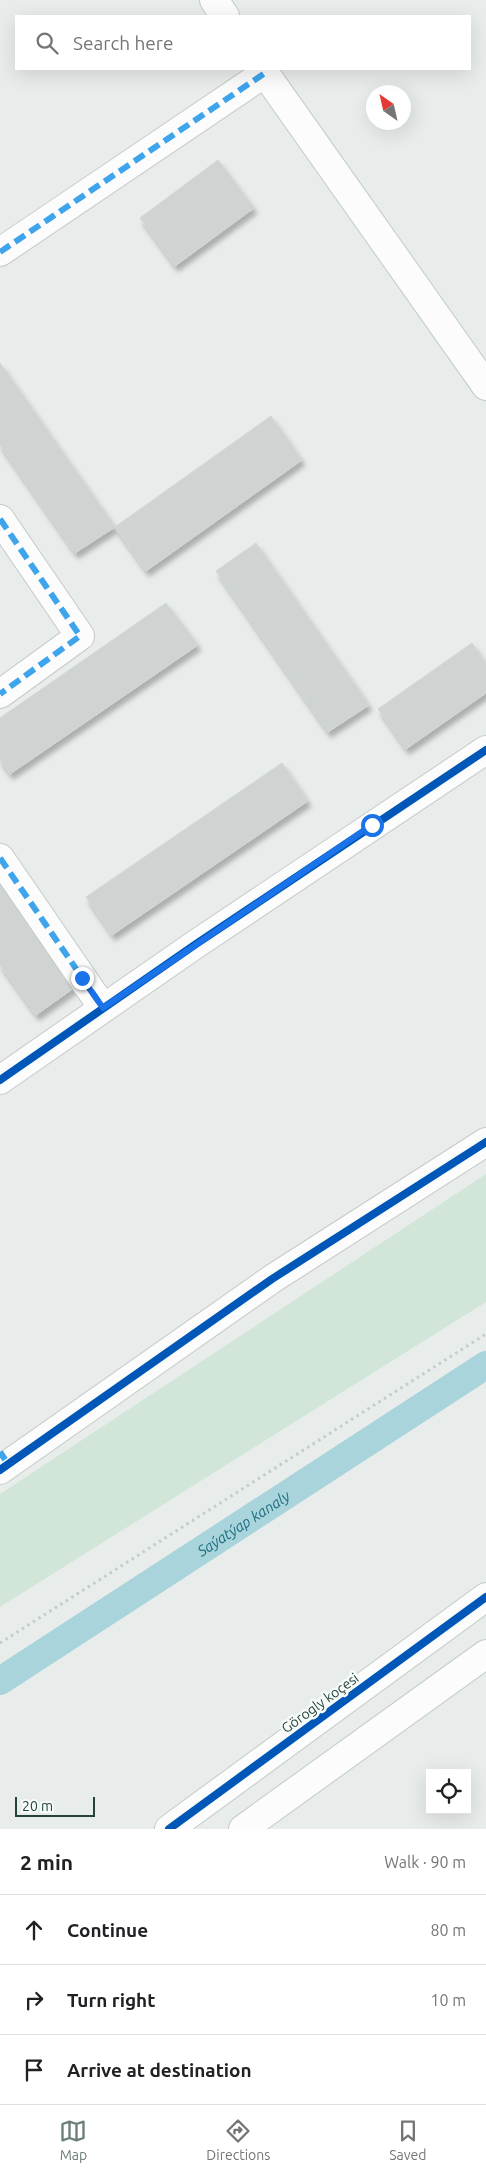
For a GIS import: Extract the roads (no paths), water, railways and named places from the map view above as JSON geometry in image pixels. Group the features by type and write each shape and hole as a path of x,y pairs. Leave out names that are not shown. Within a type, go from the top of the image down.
{"street":[{"path":"214,0 224,15"},
{"path":"0,252 264,71 486,386"},
{"path":"0,519 80,636 0,694"},
{"path":"0,1080 103,1008 486,750"},
{"path":"0,858 103,1008"},
{"path":"3,1462 272,1279 486,1142"},
{"name":"Görogly koçesi","path":"169,1829 486,1597"},
{"path":"243,1829 486,1654"}],"waterway":[{"name":"Saýatýap kanaly","path":"0,1681 486,1365"}]}
